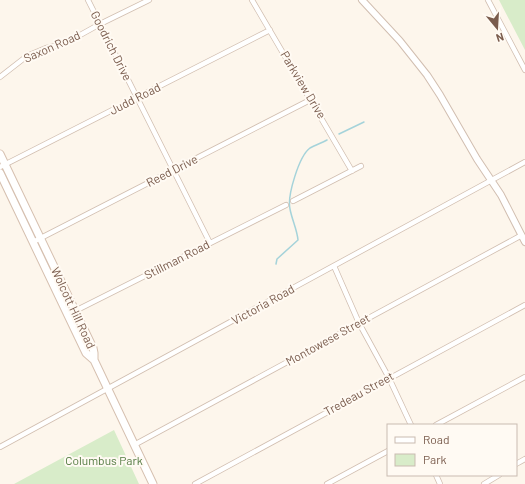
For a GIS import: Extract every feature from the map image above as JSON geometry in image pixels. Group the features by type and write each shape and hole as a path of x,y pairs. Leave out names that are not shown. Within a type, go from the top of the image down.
{"main road":[{"name":"Wolcott Hill Road","path":"0,154 3,166 40,238 94,351 94,360"},
{"name":"Wolcott Hill Road","path":"0,173 87,355 94,360"},
{"path":"94,360 153,484"}],"street":[{"name":"Goodrich Drive","path":"88,0 210,243"},
{"name":"Saxon Road","path":"0,77 27,56 46,48 64,44 148,0"},
{"name":"Parkview Drive","path":"252,0 312,100 352,171"},
{"path":"362,0 400,41 427,75 477,159 501,195 525,242"},
{"path":"488,0 525,70"},
{"name":"Judd Road","path":"3,166 270,30"},
{"name":"Reed Drive","path":"33,242 312,100"},
{"name":"Victoria Road","path":"0,447 525,162"},
{"path":"292,201 361,166"},
{"name":"Stillman Road","path":"68,315 286,205"},
{"name":"Montowese Street","path":"134,445 522,235"},
{"path":"334,266 359,323 389,378 411,424"},
{"name":"Tredeau Street","path":"195,484 525,305"},
{"path":"438,424 525,377"},
{"path":"327,484 387,452"},
{"path":"484,484 497,476"}],"green space":[{"path":"499,0 525,0 525,50"},
{"name":"Columbus Park","path":"114,430 139,484 14,484"}],"waterway":[{"path":"339,134 364,122"},
{"path":"276,264 277,259 298,240 290,209 290,195 298,167 306,152 310,148 327,140"}]}
